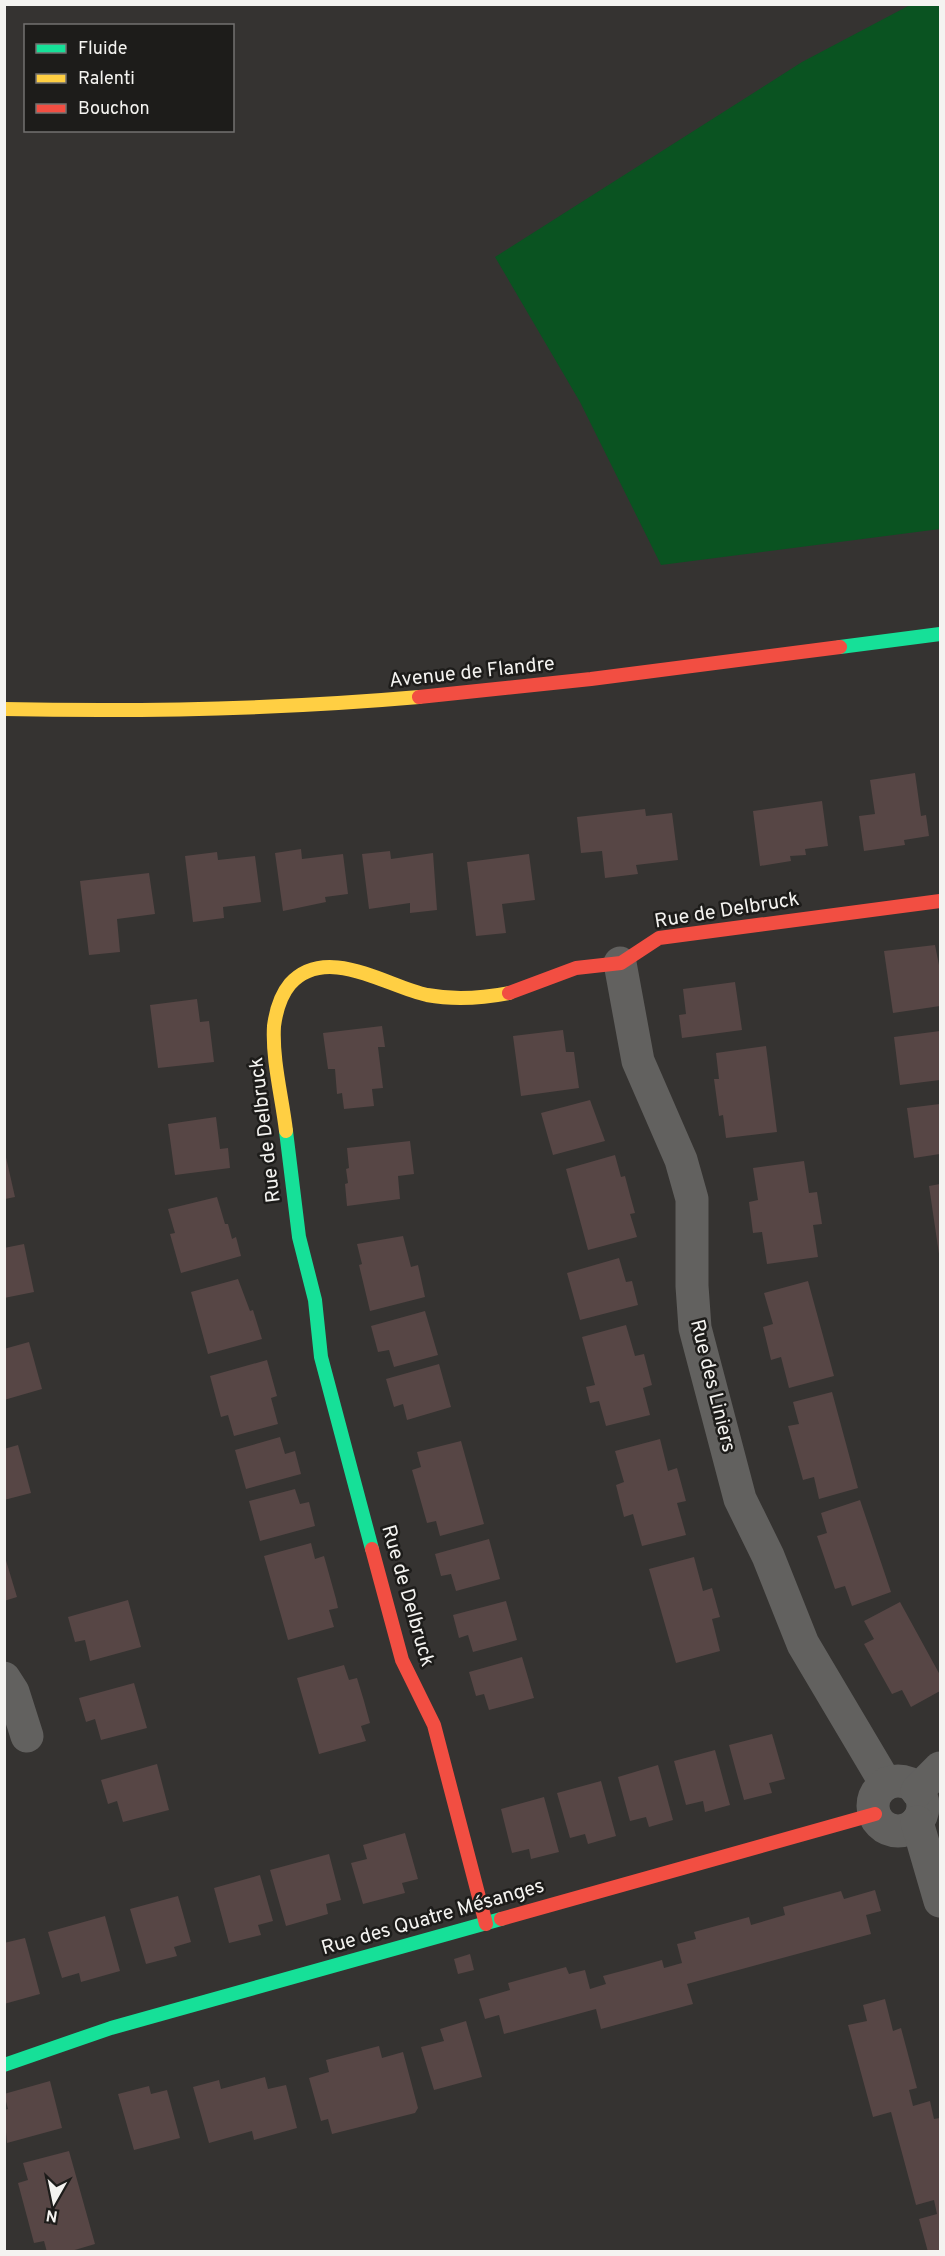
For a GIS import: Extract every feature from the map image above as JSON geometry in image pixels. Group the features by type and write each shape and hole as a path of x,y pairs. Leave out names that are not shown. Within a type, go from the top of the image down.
{"street":[{"name":"Avenue de Flandre","path":"4,709 167,711 390,702 512,690 940,634"},
{"name":"Rue de Delbruck","path":"486,1924 434,1725 402,1660 321,1356 315,1300 299,1237 274,1022 279,1002 289,986 304,973 324,966 348,969 418,995 459,998 518,991 577,967 620,963 644,944 659,938 940,901"},
{"name":"Rue des Liniers","path":"620,963 638,1061 681,1160 690,1191 694,1220 692,1286 695,1328 740,1499 768,1556 803,1644 907,1799 940,1901"},
{"path":"4,1678 13,1692 27,1736"},
{"path":"907,1799 907,1829 894,1830 882,1825 874,1814 874,1797 907,1799 940,1768"},
{"name":"Rue des Quatre Mésanges","path":"4,2065 111,2028 874,1814"}],"green space":[{"path":"910,5 940,5 940,529 661,565 580,402 495,257 802,62"}],"building":[{"path":"915,773 921,816 926,815 929,836 904,840 905,845 864,851 859,816 875,814 870,780"},
{"path":"822,801 828,846 805,849 806,855 790,856 791,861 760,866 753,811"},
{"path":"645,809 646,816 672,813 678,860 636,865 638,874 605,878 602,851 581,853 577,817"},
{"path":"301,849 302,859 343,854 348,894 325,897 326,902 283,911 275,853"},
{"path":"390,851 391,859 433,853 437,910 410,913 410,903 369,909 362,854"},
{"path":"217,852 218,860 255,856 261,902 223,907 224,918 193,922 185,856"},
{"path":"529,854 535,900 502,904 506,933 476,936 467,862"},
{"path":"149,873 155,914 117,919 120,952 89,955 80,881"},
{"path":"935,945 940,970 940,1006 893,1013 884,951"},
{"path":"735,982 742,1030 682,1038 679,1015 686,1014 683,989"},
{"path":"197,999 200,1022 209,1021 214,1062 158,1068 150,1005"},
{"path":"382,1026 385,1047 378,1047 383,1088 372,1089 374,1106 344,1109 342,1093 337,1094 335,1069 328,1069 323,1033"},
{"path":"563,1030 566,1052 574,1052 579,1088 521,1096 513,1036"},
{"path":"940,1031 940,1080 900,1085 894,1037"},
{"path":"766,1046 777,1132 726,1138 723,1115 719,1116 714,1079 719,1079 716,1053"},
{"path":"590,1100 605,1141 553,1155 541,1113"},
{"path":"940,1104 940,1154 914,1158 907,1108"},
{"path":"216,1117 220,1149 228,1148 230,1168 175,1175 168,1124"},
{"path":"410,1141 414,1174 398,1176 400,1199 347,1206 345,1184 348,1183 346,1169 349,1168 347,1148"},
{"path":"5,1153 15,1197 5,1199"},
{"path":"615,1155 621,1177 625,1176 635,1213 630,1214 637,1237 588,1250 566,1169"},
{"path":"804,1161 809,1193 817,1192 822,1224 813,1225 818,1257 767,1264 762,1232 753,1233 749,1202 758,1200 753,1168"},
{"path":"940,1184 940,1253 939,1254 929,1186"},
{"path":"217,1197 225,1224 228,1224 232,1239 236,1237 241,1256 181,1273 170,1234 175,1233 168,1209"},
{"path":"403,1236 411,1267 418,1265 425,1297 370,1311 359,1265 362,1264 357,1244"},
{"path":"24,1244 34,1292 4,1298 4,1248"},
{"path":"619,1258 626,1282 632,1281 638,1305 580,1320 567,1273"},
{"path":"238,1279 250,1311 253,1310 262,1339 208,1354 191,1292"},
{"path":"808,1281 834,1376 789,1388 781,1357 771,1360 763,1327 773,1324 764,1293"},
{"path":"425,1311 438,1355 394,1367 389,1350 378,1352 371,1326"},
{"path":"626,1325 635,1356 644,1354 652,1385 643,1388 650,1415 606,1426 599,1401 590,1403 586,1387 595,1385 582,1337"},
{"path":"29,1342 42,1389 4,1400 4,1349"},
{"path":"267,1360 277,1396 271,1398 278,1424 234,1436 228,1415 221,1417 210,1376"},
{"path":"439,1364 451,1407 407,1420 403,1404 394,1407 386,1379"},
{"path":"832,1392 858,1488 819,1499 814,1477 803,1480 788,1426 799,1424 793,1402"},
{"path":"280,1437 285,1454 295,1451 301,1474 246,1489 235,1450"},
{"path":"660,1439 668,1471 677,1468 686,1501 677,1503 686,1535 642,1546 633,1514 624,1517 616,1485 624,1482 615,1451"},
{"path":"461,1441 484,1524 440,1536 436,1521 427,1523 412,1470 421,1467 417,1452"},
{"path":"18,1445 31,1493 4,1500 4,1449"},
{"path":"295,1489 300,1504 309,1502 315,1526 260,1541 249,1501"},
{"path":"860,1500 891,1592 852,1606 845,1586 835,1589 817,1536 827,1533 821,1513"},
{"path":"489,1539 500,1579 456,1591 451,1574 441,1576 435,1554"},
{"path":"311,1543 315,1559 324,1556 336,1599 338,1608 329,1610 334,1627 288,1640 264,1556"},
{"path":"4,1554 17,1597 4,1601"},
{"path":"694,1557 703,1591 712,1588 720,1617 712,1619 720,1651 676,1663 649,1569"},
{"path":"128,1600 141,1647 90,1661 85,1640 75,1642 68,1617"},
{"path":"506,1601 517,1640 473,1652 468,1635 459,1638 453,1615"},
{"path":"900,1602 940,1675 940,1691 911,1707 902,1690 892,1694 864,1644 874,1639 864,1621"},
{"path":"522,1657 534,1698 489,1710 484,1694 476,1696 469,1672"},
{"path":"344,1665 349,1680 357,1678 364,1701 370,1723 361,1726 366,1741 319,1754 297,1678"},
{"path":"134,1683 147,1728 101,1740 95,1719 86,1722 79,1698"},
{"path":"772,1734 785,1779 769,1783 772,1793 744,1800 729,1745"},
{"path":"715,1750 730,1805 705,1812 703,1801 686,1805 674,1761"},
{"path":"157,1764 169,1810 123,1822 117,1801 108,1804 101,1780"},
{"path":"658,1765 673,1820 649,1827 646,1817 630,1821 618,1777"},
{"path":"601,1781 616,1836 588,1844 585,1834 570,1838 557,1793"},
{"path":"544,1797 559,1852 531,1859 529,1849 512,1853 501,1809"},
{"path":"405,1833 418,1879 402,1883 405,1893 363,1904 351,1863 367,1859 363,1845"},
{"path":"329,1854 341,1900 326,1904 328,1914 286,1926 270,1870"},
{"path":"260,1875 273,1921 258,1925 261,1935 229,1943 214,1888"},
{"path":"875,1890 881,1911 866,1915 871,1934 687,1984 693,2004 601,2029 596,2009 504,2034 499,2015 485,2019 479,1999 510,1990 508,1983 566,1967 569,1974 585,1970 590,1989 606,1984 603,1976 662,1960 664,1968 682,1963 677,1944 696,1939 694,1932 749,1917 751,1925 785,1915 783,1907 841,1891 844,1899"},
{"path":"178,1896 191,1942 174,1947 177,1956 146,1964 130,1909"},
{"path":"105,1916 120,1971 81,1982 79,1973 62,1978 48,1932"},
{"path":"25,1938 40,1994 4,2004 4,1943"},
{"path":"470,1954 474,1970 458,1974 454,1959"},
{"path":"885,1999 893,2031 901,2028 917,2088 909,2090 913,2106 930,2101 934,2119 940,2118 940,2252 928,2252 919,2219 937,2214 934,2200 916,2205 891,2112 873,2117 848,2025 867,2021 863,2005"},
{"path":"466,2021 482,2077 434,2090 421,2047 444,2041 440,2029"},
{"path":"379,2046 382,2058 403,2052 418,2108 415,2113 332,2134 328,2119 321,2121 309,2078 329,2072 326,2060"},
{"path":"265,2077 268,2089 286,2085 297,2128 254,2140 252,2131 209,2143 193,2087 219,2080 221,2089"},
{"path":"50,2081 62,2128 7,2143 4,2110 8,2109 4,2094"},
{"path":"149,2086 151,2094 167,2090 180,2138 134,2150 118,2094"},
{"path":"69,2151 95,2244 68,2252 47,2252 44,2241 34,2243 18,2183 28,2180 23,2163"}],"traffic: fast":[{"path":"840,647 940,634"},
{"path":"286,1131 299,1237 315,1300 321,1357 372,1549"},
{"path":"4,2065 111,2028 501,1919"}],"traffic: slow":[{"path":"4,709 212,709 419,697"},
{"path":"286,1131 276,1065 274,1026 277,1009 284,994 290,984 305,973 321,968 357,971 437,997 468,998 509,993"}],"traffic: jam":[{"path":"419,697 591,679 840,647"},
{"path":"509,993 576,968 621,963 659,938 940,901"},
{"path":"372,1549 402,1660 434,1725 486,1924"},
{"path":"501,1919 875,1814"}]}
